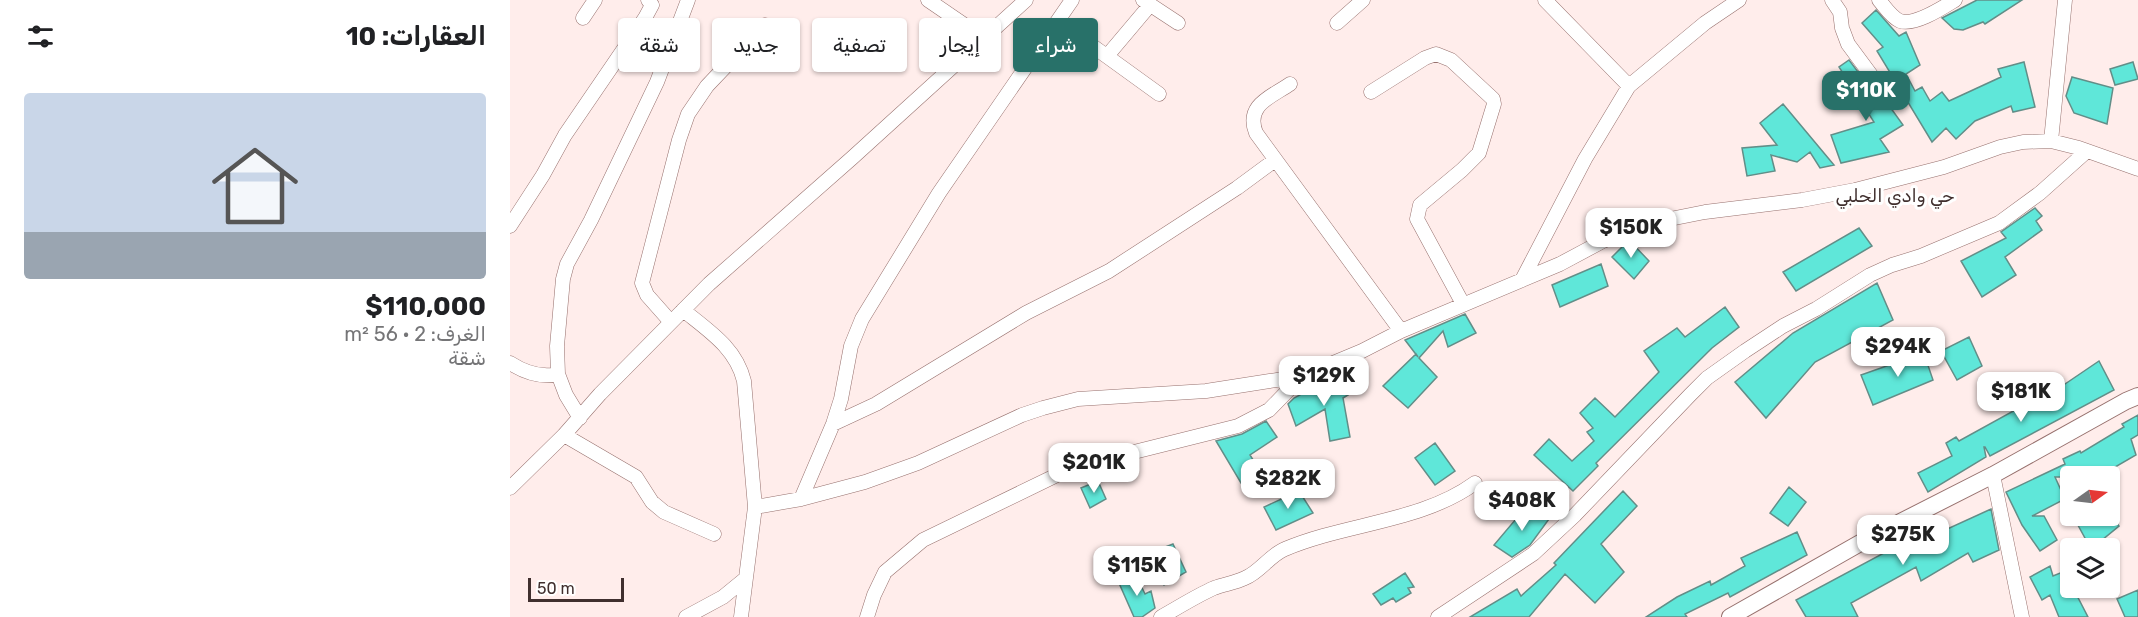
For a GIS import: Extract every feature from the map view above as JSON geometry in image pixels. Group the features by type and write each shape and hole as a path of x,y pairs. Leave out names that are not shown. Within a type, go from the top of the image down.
{"main road":[{"path":"1730,617 1869,538 1993,475 2138,396"}],"street":[{"path":"584,18 595,0"},
{"path":"510,226 543,176 565,135 645,18 652,5 648,0"},
{"path":"580,418 566,395 558,374 557,346 561,292 567,264 645,108 688,0"},
{"path":"928,0 954,18"},
{"path":"1001,24 1026,0"},
{"path":"1060,18 1072,0"},
{"path":"1337,23 1363,0"},
{"path":"1545,0 1629,86"},
{"path":"1522,280 1585,159 1629,86 1705,23 1739,0"},
{"path":"1832,0 1840,12 1842,28 1848,44 1871,75"},
{"path":"1879,0 1894,17 1907,22 1936,11 1954,0"},
{"path":"2051,141 2065,0"},
{"path":"1107,56 1146,2 1178,23"},
{"path":"1098,50 1159,94"},
{"path":"1371,92 1425,58 1436,54 1450,60 1493,99 1494,104 1479,153 1420,205 1417,212 1417,219 1463,304"},
{"path":"670,321 646,295 642,283 679,140 695,101 720,72"},
{"path":"510,488 564,435 670,321 742,253 852,159 947,72"},
{"path":"801,499 833,424 841,399 854,335 862,319 939,194 1023,72"},
{"path":"1290,84 1258,106 1252,123 1256,133 1401,331"},
{"path":"755,507 801,499 865,482 918,463 1012,419 1060,403 1094,397 1206,391 1302,376 1463,304 1560,264 1603,241 1640,225 1706,212 1802,200 1856,189 2023,142 2051,141 2138,169"},
{"path":"1438,617 1533,554 1575,515 1707,378 1783,326 1816,309 1870,275 1892,265 1922,256 1999,223 2040,193 2087,151"},
{"path":"833,424 876,404 1026,313 1109,270 1237,188 1275,160"},
{"path":"683,310 728,348 742,372 744,381 755,507 741,617"},
{"path":"510,363 528,373 558,374"},
{"path":"867,617 885,572 923,540 1082,465 1238,426 1269,410 1302,376"},
{"path":"564,435 636,477 652,502 664,512 714,534"},
{"path":"1993,475 2022,617"},
{"path":"1161,617 1215,588 1246,578 1283,550 1326,535 1438,503 1458,495 1475,483"},
{"path":"686,617 723,597 745,579"}],"building":[{"path":"1977,0 2022,0 1985,24 1983,22 1963,30 1954,29 1942,18"},
{"path":"1876,10 1899,36 1906,32 1920,65 1906,74 1915,91 1922,87 1930,101 1942,92 1949,101 2001,77 1998,69 2024,62 2035,107 2013,112 2011,106 1975,121 1956,139 1946,128 1932,142 1877,51 1883,47 1862,23"},
{"path":"1849,60 1864,80 1880,93 1903,125 1880,139 1889,152 1841,163 1831,135 1874,122 1839,67"},
{"path":"2133,62 2138,79 2115,85 2110,69"},
{"path":"2072,77 2113,88 2107,124 2074,113 2066,96"},
{"path":"1783,104 1834,165 1820,168 1810,152 1797,162 1771,155 1775,171 1747,176 1742,148 1777,145 1760,123"},
{"path":"2035,208 2042,216 2036,221 2042,230 2005,257 2016,275 1982,297 1961,261 2006,238 2001,232"},
{"path":"1859,228 1872,246 1796,291 1783,272"},
{"path":"1629,240 1649,261 1634,279 1612,257"},
{"path":"1601,264 1608,286 1560,307 1552,285"},
{"path":"1877,283 1893,320 1815,362 1766,418 1735,382 1793,333"},
{"path":"1725,307 1739,327 1712,348 1596,463 1598,466 1573,491 1534,455 1549,439 1572,461 1594,441 1587,432 1593,428 1580,413 1595,398 1615,417 1659,372 1644,351 1677,328 1685,337"},
{"path":"1465,314 1476,333 1448,347 1443,331 1419,358 1437,377 1408,408 1383,386 1416,354 1405,340"},
{"path":"1969,337 1982,366 1957,380 1941,351"},
{"path":"1918,342 1920,342 1933,380 1873,405 1861,375 1918,355"},
{"path":"2099,361 2114,390 1990,456 1984,447 1986,457 1928,492 1918,473 1952,456 1946,443 1956,437 1959,441 2037,398 2030,391 2060,376 2065,384"},
{"path":"1335,376 1348,395 1343,398 1350,437 1330,441 1325,409 1296,426 1288,404 1294,398"},
{"path":"2138,415 2138,435 2131,439 2136,455 2117,466 2061,466 2065,464 2063,459 2080,451 2081,453 2124,427 2122,424"},
{"path":"1266,421 1277,437 1250,455 1260,471 1241,483 1216,441 1242,434"},
{"path":"1435,443 1455,471 1435,485 1415,458"},
{"path":"2060,466 2060,477 2055,477 2060,488 2060,502 2032,516 2044,516 2057,540 2040,551 2022,525 2006,492"},
{"path":"1098,481 1106,499 1090,508 1081,488"},
{"path":"1789,487 1806,502 1788,526 1770,513"},
{"path":"1299,491 1313,513 1276,530 1264,507"},
{"path":"1623,491 1637,506 1601,544 1624,572 1595,603 1565,574 1529,617 1470,617 1517,589 1521,596 1556,565 1554,563"},
{"path":"1527,506 1549,519 1530,545 1512,557 1494,545"},
{"path":"1991,509 1999,550 1973,562 1968,553 1921,581 1916,567 1851,603 1858,617 1806,617 1796,600 1895,547 1897,552"},
{"path":"2078,526 2119,526 2104,538 2085,538"},
{"path":"1797,532 1807,555 1730,597 1728,593 1685,614 1687,617 1646,617 1677,597 1710,581 1711,585 1745,566 1741,558"},
{"path":"1173,544 1186,572 1164,585 1150,553"},
{"path":"2050,566 2053,576 2060,573 2060,598 2078,598 2088,617 2059,617 2050,595 2042,600 2030,577"},
{"path":"1405,573 1414,587 1408,588 1411,593 1396,602 1393,598 1381,605 1373,594"},
{"path":"1136,575 1145,594 1151,591 1155,608 1142,617 1134,617 1119,583"},
{"path":"2138,590 2138,617 2125,617 2117,599"}],"district":[{"name":"حي وادي الحلبي","path":"1895,196"}]}
